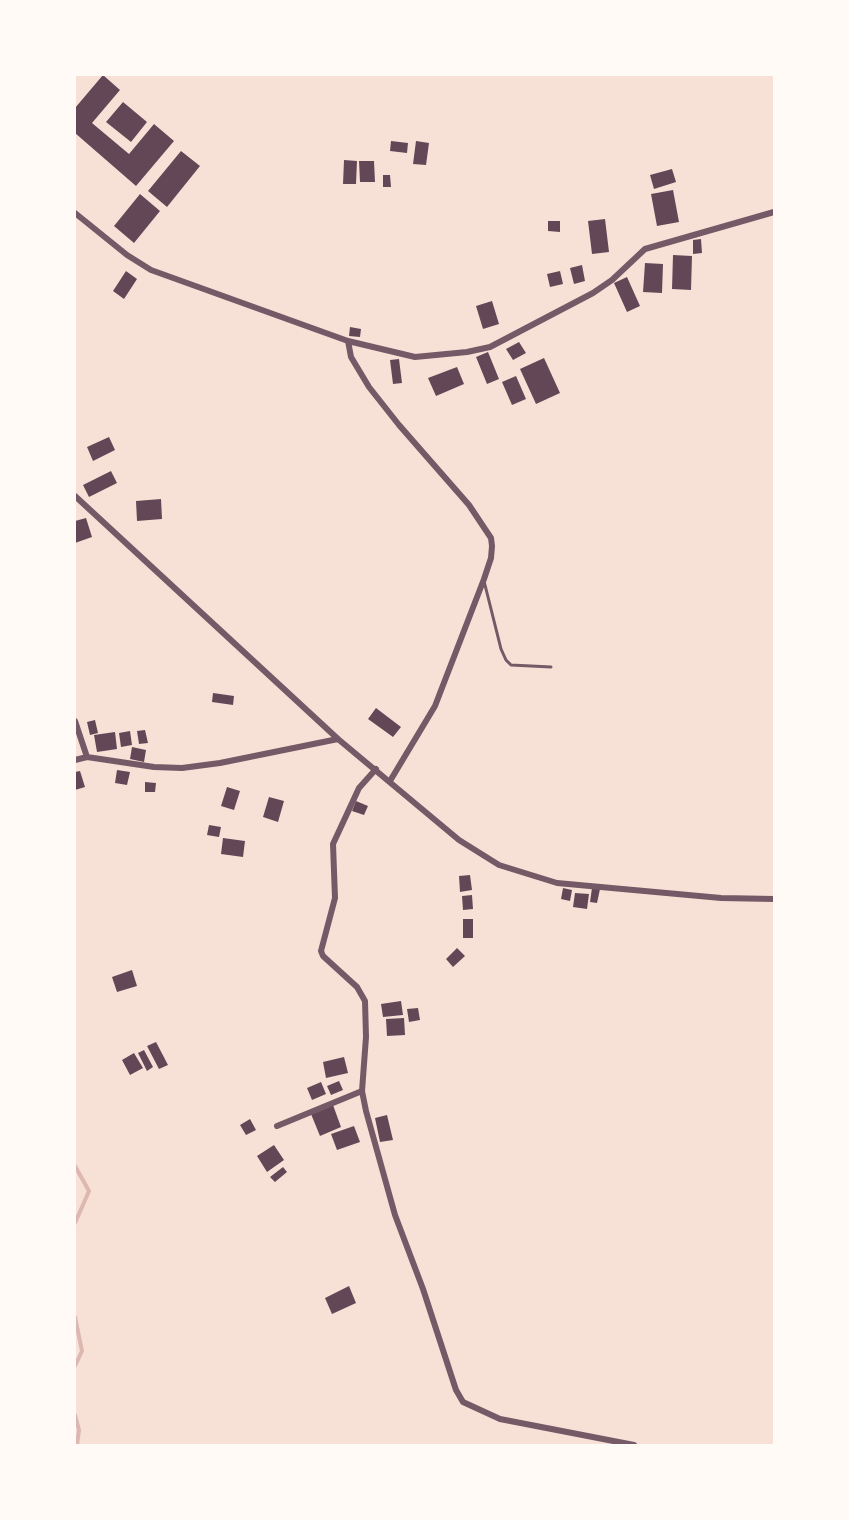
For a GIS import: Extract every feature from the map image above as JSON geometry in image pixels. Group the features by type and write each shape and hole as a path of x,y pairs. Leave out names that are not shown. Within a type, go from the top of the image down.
{"street":[{"path":"75,213 127,255 151,270 348,341 415,357 467,352 490,347 593,293 612,280 645,249 774,212"},
{"path":"348,341 351,357 369,387 469,505 491,538 491,558 435,706 390,781"},
{"path":"75,496 338,739 459,840 498,865 557,883 721,898 774,899"},
{"path":"75,721 87,757"},
{"path":"75,760 87,757 154,767 182,768 220,763 338,739"},
{"path":"376,769 358,788 333,844 336,898 321,951 323,956 357,987 365,1001 366,1037 362,1091 394,1215 423,1289 456,1390 463,1402 500,1419 634,1445"},
{"path":"277,1126 362,1091"}],"lane":[{"path":"484,579 506,660 511,665 552,667"}],"building":[{"path":"103,75 120,90 92,123 129,154 154,124 174,141 136,186 75,133 75,108"},
{"path":"123,102 147,122 131,142 106,122"},
{"path":"391,141 408,143 407,153 390,151"},
{"path":"416,141 429,143 426,165 413,164"},
{"path":"181,151 200,166 167,207 148,191"},
{"path":"344,160 357,161 356,184 343,184"},
{"path":"359,161 374,161 375,182 360,182"},
{"path":"672,169 676,182 654,189 650,175"},
{"path":"383,175 390,175 391,187 383,187"},
{"path":"673,190 679,222 657,226 651,194"},
{"path":"140,194 160,211 134,243 114,226"},
{"path":"605,219 609,252 592,254 588,221"},
{"path":"548,221 560,221 560,232 548,231"},
{"path":"701,239 702,253 693,254 693,240"},
{"path":"673,255 692,256 691,290 672,289"},
{"path":"645,263 663,264 662,293 643,292"},
{"path":"582,265 585,281 574,284 570,268"},
{"path":"126,271 137,279 124,299 113,291"},
{"path":"560,271 563,284 550,287 547,274"},
{"path":"627,277 640,306 627,312 614,283"},
{"path":"492,301 499,324 483,329 476,306"},
{"path":"350,327 361,329 360,337 349,336"},
{"path":"519,342 526,353 513,360 506,349"},
{"path":"488,352 499,379 487,384 476,357"},
{"path":"544,358 560,393 536,404 520,369"},
{"path":"399,359 402,383 393,384 390,360"},
{"path":"457,367 464,384 436,396 428,378"},
{"path":"516,376 526,399 512,405 502,382"},
{"path":"109,437 115,450 93,461 87,447"},
{"path":"111,471 117,483 89,497 83,485"},
{"path":"161,499 162,519 137,521 136,501"},
{"path":"86,518 92,537 75,543 75,521"},
{"path":"213,693 234,696 233,705 212,702"},
{"path":"376,708 401,727 393,737 368,719"},
{"path":"95,720 98,733 90,735 87,722"},
{"path":"145,730 148,743 139,744 137,731"},
{"path":"130,731 132,745 121,747 119,733"},
{"path":"115,732 117,749 97,752 94,735"},
{"path":"132,747 146,750 144,762 130,759"},
{"path":"117,770 130,772 127,785 115,783"},
{"path":"80,771 85,787 75,790 75,772"},
{"path":"145,782 156,783 155,792 145,792"},
{"path":"227,787 240,791 234,810 221,806"},
{"path":"269,797 284,801 278,822 263,817"},
{"path":"356,801 368,806 364,815 352,811"},
{"path":"209,825 221,827 219,837 207,835"},
{"path":"223,838 245,841 243,857 221,854"},
{"path":"470,875 472,890 460,892 459,876"},
{"path":"563,888 572,890 570,901 561,899"},
{"path":"592,888 600,889 597,903 590,902"},
{"path":"575,893 589,894 587,909 573,907"},
{"path":"472,895 473,909 463,910 462,896"},
{"path":"463,919 473,919 473,938 463,938"},
{"path":"457,948 465,956 453,967 446,959"},
{"path":"132,970 137,986 117,992 112,977"},
{"path":"401,1001 403,1015 383,1017 381,1004"},
{"path":"418,1008 420,1020 409,1022 407,1009"},
{"path":"404,1018 405,1035 387,1036 386,1019"},
{"path":"156,1042 168,1065 159,1069 147,1046"},
{"path":"144,1050 153,1067 147,1071 138,1053"},
{"path":"134,1053 143,1068 130,1075 122,1060"},
{"path":"344,1057 348,1073 326,1078 323,1062"},
{"path":"339,1081 343,1090 331,1095 327,1086"},
{"path":"321,1082 326,1094 312,1100 307,1088"},
{"path":"333,1105 341,1127 320,1136 311,1114"},
{"path":"387,1115 393,1140 380,1142 375,1118"},
{"path":"250,1119 256,1130 246,1135 240,1125"},
{"path":"354,1126 360,1142 337,1150 331,1134"},
{"path":"274,1145 284,1160 267,1172 257,1156"},
{"path":"283,1167 287,1172 275,1182 270,1177"},
{"path":"349,1286 356,1303 332,1314 325,1298"}],"waterway":[{"path":"75,1166 89,1191 75,1223"},
{"path":"75,1317 82,1351 75,1366"},
{"path":"75,1415 79,1430 77,1445"}]}
